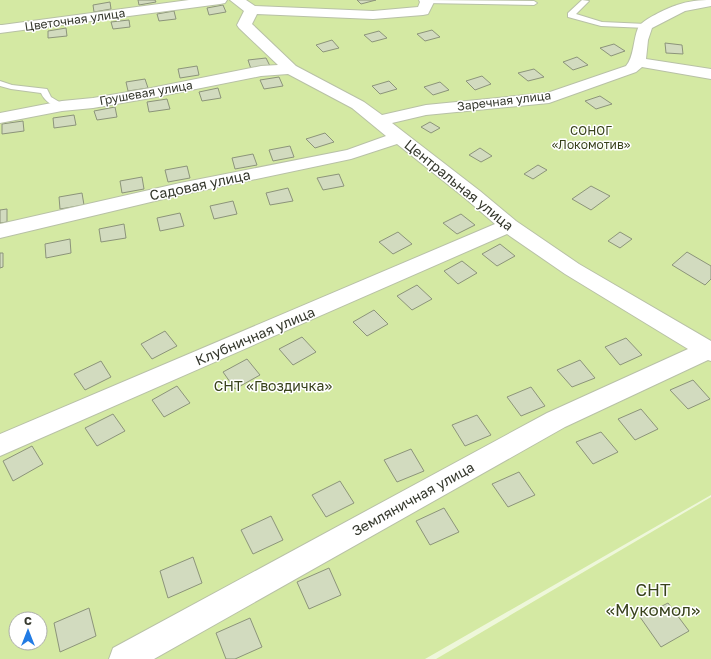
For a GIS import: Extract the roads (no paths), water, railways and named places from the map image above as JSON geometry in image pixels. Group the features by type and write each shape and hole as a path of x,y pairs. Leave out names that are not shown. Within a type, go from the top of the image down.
{"street":[{"name":"Цветочная улица","path":"2,29 220,0"},
{"path":"245,5 373,15 423,10 427,1"},
{"path":"709,75 638,62 641,40 646,26 680,8 710,2"},
{"name":"Центральная улица","path":"245,5 244,25 292,69 358,105 399,136 509,226 572,269 709,351"},
{"name":"Заречная улица","path":"379,121 426,110 550,98 631,69 638,62"},
{"name":"Грушевая улица","path":"0,118 62,106 93,103 151,93 261,71 292,69"},
{"name":"Садовая улица","path":"0,231 180,189 351,154 399,136"},
{"name":"Клубничная улица","path":"0,445 509,226"},
{"name":"Земляничная улица","path":"124,659 556,420 671,366 709,351"}],"lane":[{"path":"585,0 586,1 571,15 601,24 646,26"},
{"path":"427,1 534,3"},
{"path":"0,83 11,87 44,91 48,99 62,106"}],"park label":[{"name":"СОНОГ «Локомотив»","path":"591,138"},
{"name":"СНТ «Гвоздичка»","path":"273,386"},
{"name":"СНТ «Мукомол»","path":"653,600"}]}
